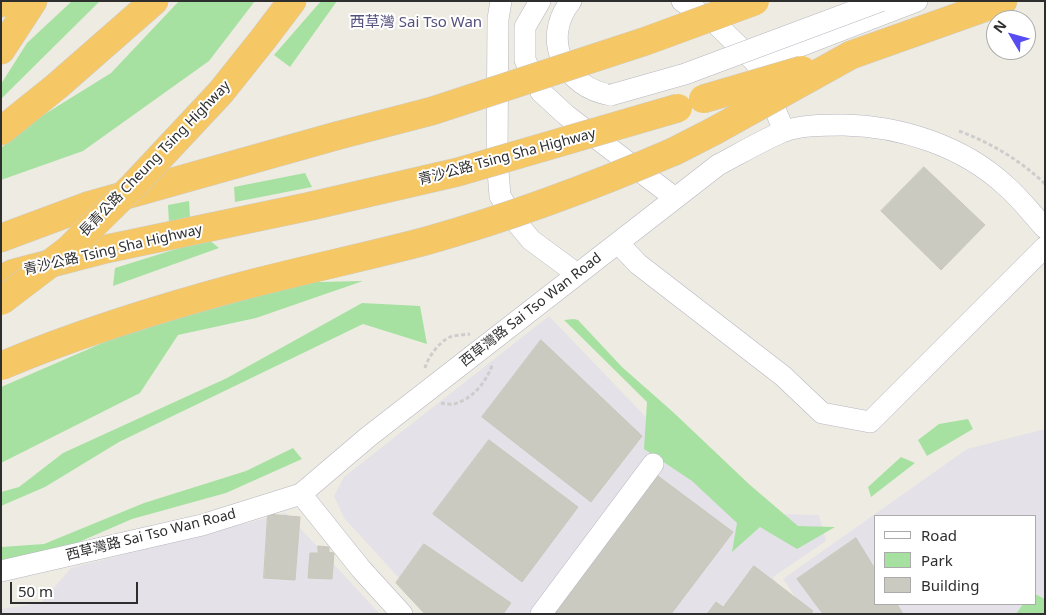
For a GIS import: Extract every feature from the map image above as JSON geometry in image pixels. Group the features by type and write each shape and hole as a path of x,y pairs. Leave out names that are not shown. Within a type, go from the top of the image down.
{"highway":[{"path":"7,40 33,1"},
{"path":"1,131 57,86 154,1"},
{"name":"長青公路 Cheung Tsing Highway","path":"1,301 68,250 133,186 221,92 292,1"},
{"path":"1,238 87,206 432,111 637,44 755,1"},
{"name":"青沙公路 Tsing Sha Highway","path":"1,279 14,273 106,249 311,206 458,172 851,55 1003,1"},
{"path":"1,366 52,346 149,313 243,286 384,252 453,233 590,186 675,151 851,55"}],"street":[{"path":"501,1 498,19 497,149 500,196 530,240 577,274"},
{"path":"540,1 525,27 525,60 541,92 566,115 675,198"},
{"path":"571,1 561,18 558,29 558,41 564,64 570,74 584,86 600,94 612,95 685,74 901,3"},
{"path":"682,1 705,14 726,32 756,63 784,131"},
{"path":"756,63 901,3"},
{"name":"西草灣路 Sai Tso Wan Road","path":"1,571 202,525 301,494 368,437 718,165 784,131 832,125 856,125 888,130 927,140 948,148 988,172 1006,186 1045,228"},
{"path":"618,243 638,264 783,376 822,413 870,422 1045,247"},
{"path":"541,614 653,464"},
{"path":"301,494 361,569 402,614"}],"path":[{"path":"433,403 456,404 471,395 484,383 495,356"}],"shaded area":[{"path":"549,316 738,513 819,515 826,541 773,577 800,614 432,614 344,518 334,496 344,477"},
{"path":"1045,429 1045,614 807,614 783,579 967,449"},
{"path":"286,513 380,614 1,614 1,609 41,603 71,568"}],"green space":[{"path":"72,1 100,1 1,99 1,84 27,43"},
{"path":"179,1 255,1 209,61 83,151 1,180 1,148 24,127 111,73"},
{"path":"321,1 337,1 290,67 274,55"},
{"path":"305,173 312,187 235,202 234,187"},
{"path":"189,201 190,217 169,223 168,205"},
{"path":"208,239 219,248 113,286 115,268"},
{"path":"363,281 256,318 178,335 140,393 1,463 1,387 151,322 275,283"},
{"path":"362,303 420,306 427,344 363,324 119,442 45,487 1,506 1,492 19,487 63,453 227,378"},
{"path":"564,320 578,320 622,367 750,485 798,526 835,527 797,549 760,527 732,552 737,523 692,481 644,449 647,402"},
{"path":"968,419 973,429 927,456 918,440 939,424"},
{"path":"293,448 302,459 226,493 132,519 26,565 1,564 1,547 44,544 144,503 246,471"},
{"path":"901,457 915,463 871,497 868,487"},
{"path":"1036,594 1045,599 1045,614 1016,614 1022,605 1036,605"}],"building":[{"path":"924,167 985,225 941,270 881,211"},
{"path":"541,340 642,436 591,502 482,417"},
{"path":"489,440 578,507 522,582 433,514"},
{"path":"654,473 733,532 671,614 548,614"},
{"path":"268,514 300,517 295,580 264,578"},
{"path":"856,538 874,567 874,605 898,605 903,614 823,614 797,579"},
{"path":"424,544 511,603 503,614 425,614 396,583"},
{"path":"318,546 329,547 329,552 334,553 332,579 308,578 310,553 318,553"},
{"path":"754,566 813,611 811,614 707,614 716,602 723,607"}],"district":[{"name":"西草灣 Sai Tso Wan","path":"416,23"}]}
